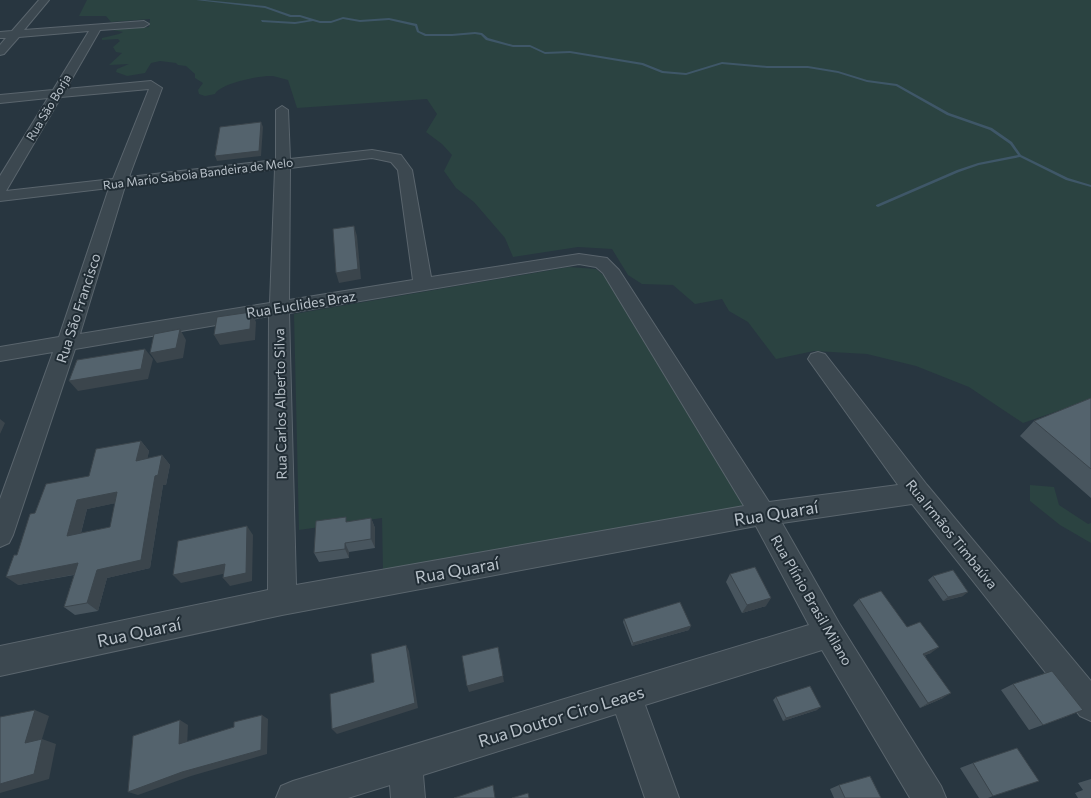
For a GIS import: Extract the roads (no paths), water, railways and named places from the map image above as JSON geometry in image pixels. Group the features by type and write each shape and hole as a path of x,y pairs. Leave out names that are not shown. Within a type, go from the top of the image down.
{"street":[{"path":"0,52 44,0"},
{"path":"0,35 144,24"},
{"name":"Rua São Borja","path":"0,188 98,27"},
{"name":"Rua São Francisco","path":"0,535 67,343 119,182 155,94 156,88 151,86 56,94"},
{"path":"0,99 56,94"},
{"name":"Rua Carlos Alberto Silva","path":"282,110 283,163 279,308 282,601"},
{"name":"Rua Mario Saboia Bandeira de Melo","path":"0,196 372,154 396,158 405,170 423,285"},
{"name":"Rua Euclides Braz","path":"0,354 579,259"},
{"name":"Rua Plínio Brasil Milano","path":"579,259 602,262 610,270 763,514 830,633 928,798"},
{"name":"Rua Irmãos Timbaúva","path":"818,359 918,493 1091,705"},
{"name":"Rua Quaraí","path":"0,661 282,601 763,514 918,493"},
{"name":"Rua Doutor Ciro Leaes","path":"293,798 830,633"},
{"path":"626,696 662,798"},
{"path":"405,764 408,798"}],"waterway":[{"path":"197,0 265,7 291,16 300,16 320,22 331,22 343,18 360,21 389,19 416,25 418,31 425,35 482,34 487,39 513,46 530,46 545,53 570,52 643,64 662,72 686,74 722,63 767,67 808,67 838,72 867,81 897,85 948,114 991,129 1011,143 1020,156"},
{"path":"262,21 295,23 312,20"},
{"path":"878,206 958,171 978,164 1020,156"},
{"path":"1020,156 1067,179 1091,186"}]}
